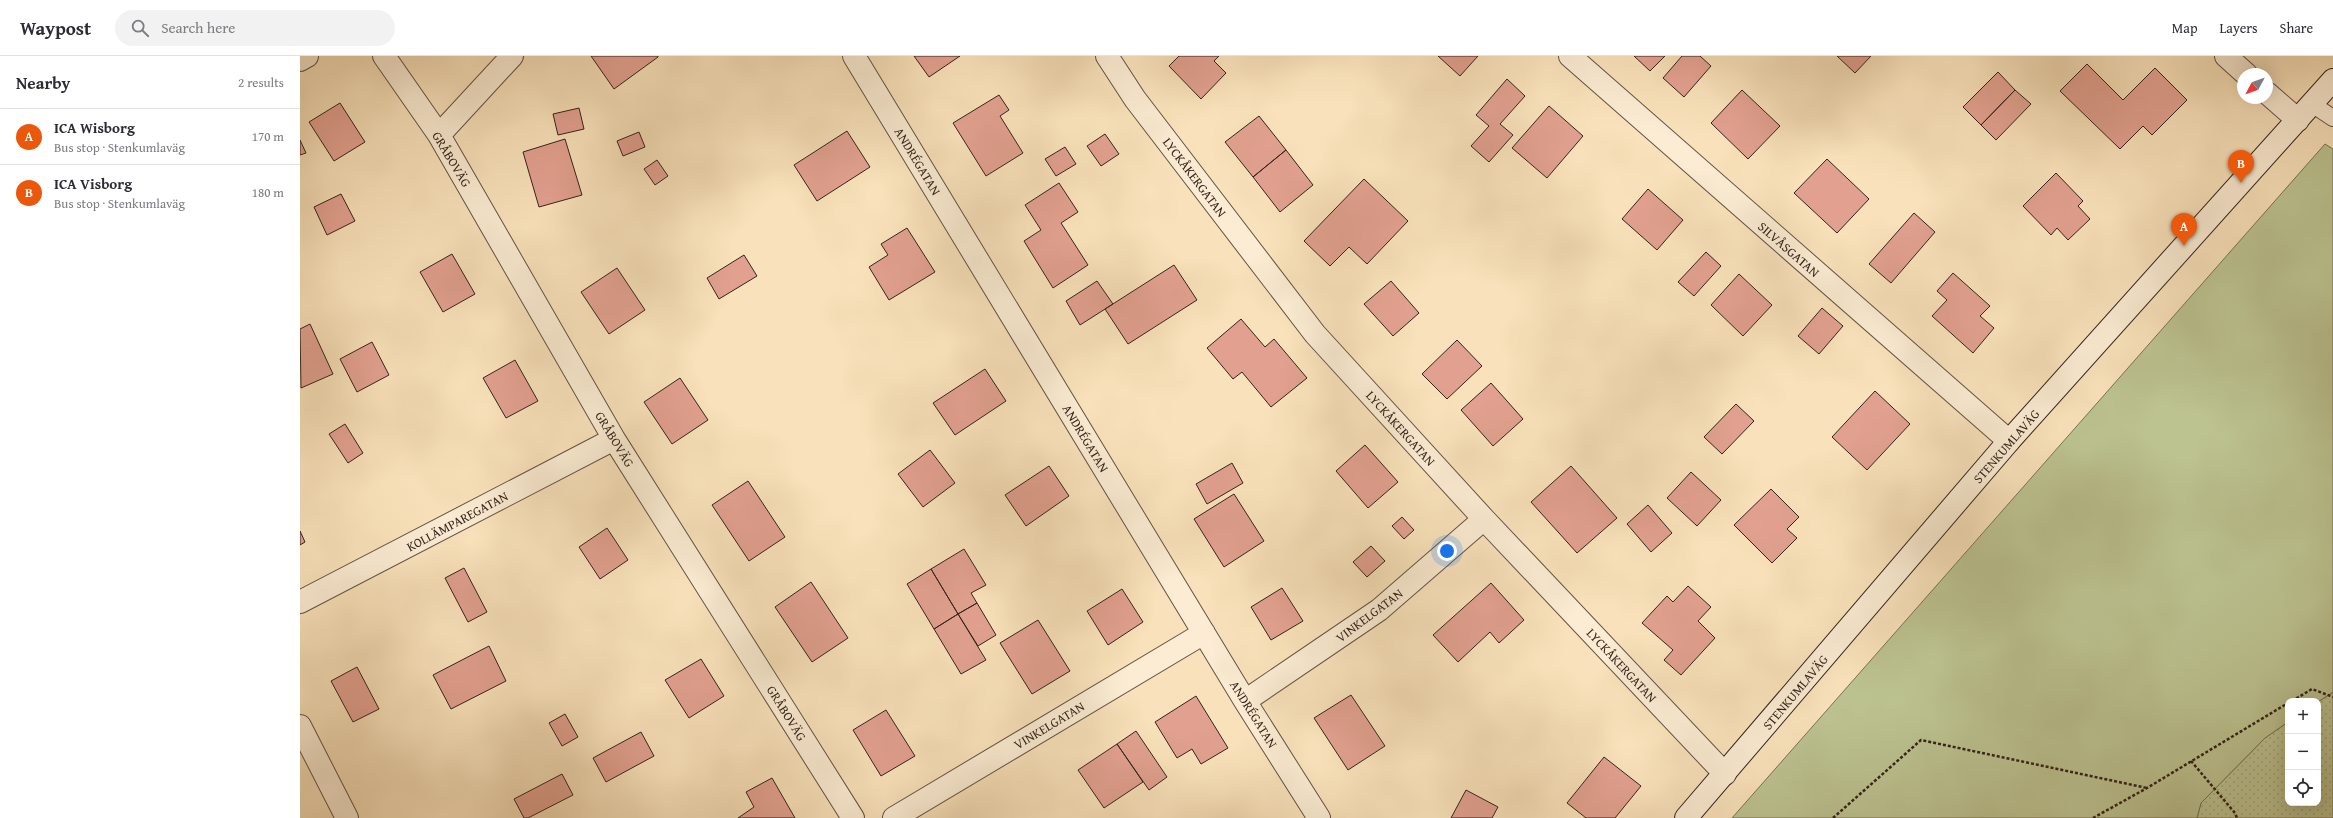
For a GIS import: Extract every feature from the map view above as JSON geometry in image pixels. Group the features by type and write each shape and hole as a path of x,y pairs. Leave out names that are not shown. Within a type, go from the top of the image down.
{"street":[{"path":"300,60 307,56"},
{"name":"GRÅBOVÄG","path":"384,56 440,135 614,439 853,818"},
{"path":"440,135 512,56"},
{"name":"ANDRÉGATAN","path":"854,56 1245,701 1319,818"},
{"name":"LYCKÅKERGATAN","path":"1107,56 1135,99 1315,334 1484,519 1725,774"},
{"name":"SILVÅSGATAN","path":"1570,56 2009,441"},
{"path":"2226,56 2239,68"},
{"name":"STENKUMLAVÄG","path":"1686,818 2009,441 2333,80"},
{"path":"2273,95 2305,112"},
{"name":"KOLLÄMPAREGATAN","path":"300,602 614,439"},
{"name":"VINKELGATAN","path":"1245,701 1379,610 1484,519"},
{"name":"VINKELGATAN","path":"894,818 1204,633"},
{"path":"300,726 347,818"}],"lane":[{"path":"2305,112 2333,118"}],"path":[{"path":"2297,698 2312,689 2333,697"},
{"path":"2093,818 2147,788 2285,706"},
{"path":"1833,818 1921,740 2147,788"},
{"path":"2191,761 2235,813 2237,818"}],"green space":[{"path":"2325,144 2333,149 2333,692 2321,700 2321,698 2285,698 2285,724 2265,738 2201,803 2197,818 1732,818"},
{"path":"2333,692 2333,818 2197,818 2201,803 2265,738 2285,724 2285,806 2321,806 2321,700"}],"building":[{"path":"591,56 658,56 658,57 614,89"},
{"path":"914,56 960,56 929,77"},
{"path":"1179,56 1219,56 1214,61 1226,73 1201,99 1169,66"},
{"path":"1438,56 1478,56 1460,76"},
{"path":"1634,56 1665,56 1650,71"},
{"path":"1682,56 1700,56 1711,66 1684,97 1663,78"},
{"path":"1837,56 1871,56 1855,73"},
{"path":"2087,64 2123,100 2155,68 2187,100 2152,135 2143,126 2120,149 2060,91"},
{"path":"1998,72 2015,90 1981,125 1963,107"},
{"path":"1507,79 1525,96 1500,124 1513,135 1489,162 1471,146 1489,126 1476,115"},
{"path":"1742,90 1780,126 1748,159 1711,123"},
{"path":"2015,90 2031,104 1996,140 1981,125"},
{"path":"999,95 1009,110 1000,116 1023,153 986,176 953,123"},
{"path":"340,103 365,142 334,161 309,122"},
{"path":"1549,106 1583,136 1547,178 1512,148"},
{"path":"579,108 584,129 558,135 553,114"},
{"path":"1259,116 1286,150 1253,177 1225,142"},
{"path":"847,131 870,167 817,201 794,165"},
{"path":"639,132 645,147 623,156 617,141"},
{"path":"1105,134 1119,154 1101,166 1087,146"},
{"path":"565,139 582,195 539,207 523,152"},
{"path":"300,140 306,153 300,155"},
{"path":"1065,147 1076,164 1056,176 1045,159"},
{"path":"1286,150 1313,185 1280,212 1253,177"},
{"path":"1827,159 1869,199 1837,233 1794,193"},
{"path":"657,160 668,176 655,185 644,169"},
{"path":"2056,173 2083,201 2078,206 2090,219 2068,240 2057,228 2051,235 2023,206"},
{"path":"1364,179 1408,221 1367,264 1349,247 1330,266 1304,241"},
{"path":"1059,183 1078,212 1061,223 1088,265 1053,288 1024,241 1041,230 1025,205"},
{"path":"1648,189 1683,220 1657,250 1622,219"},
{"path":"341,194 355,221 327,235 314,207"},
{"path":"1914,213 1935,232 1891,283 1869,264"},
{"path":"907,228 935,272 889,300 869,267 888,255 881,244"},
{"path":"1706,252 1721,266 1694,296 1678,282"},
{"path":"452,254 475,294 443,312 420,272"},
{"path":"744,255 757,276 719,299 707,278"},
{"path":"1174,265 1197,300 1128,344 1105,309"},
{"path":"617,268 645,310 609,334 581,292"},
{"path":"1953,273 1990,306 1980,316 1994,328 1973,353 1932,316 1947,300 1937,291"},
{"path":"1739,274 1772,305 1743,336 1711,305"},
{"path":"1097,281 1113,304 1080,325 1066,301"},
{"path":"1391,281 1419,313 1393,336 1364,304"},
{"path":"1822,308 1843,326 1819,354 1798,336"},
{"path":"1241,319 1265,347 1274,339 1307,378 1271,407 1242,372 1233,379 1207,348"},
{"path":"310,324 333,374 301,388 300,329"},
{"path":"1457,340 1482,366 1447,399 1422,374"},
{"path":"372,342 389,375 357,392 340,359"},
{"path":"515,360 538,401 506,418 483,378"},
{"path":"985,369 1006,401 955,435 933,403"},
{"path":"680,378 708,420 672,444 644,402"},
{"path":"1491,383 1523,419 1493,446 1461,410"},
{"path":"1875,391 1910,424 1867,470 1832,437"},
{"path":"1736,404 1754,421 1722,454 1704,437"},
{"path":"345,424 363,453 348,463 329,434"},
{"path":"1365,445 1398,482 1368,508 1336,471"},
{"path":"930,450 955,483 923,507 898,474"},
{"path":"1232,463 1243,483 1207,504 1196,484"},
{"path":"1049,466 1069,496 1026,526 1005,495"},
{"path":"1571,466 1617,518 1577,553 1531,502"},
{"path":"1691,472 1721,500 1697,526 1667,498"},
{"path":"748,481 785,537 749,561 712,505"},
{"path":"1771,489 1799,517 1787,529 1797,538 1772,563 1734,525"},
{"path":"1234,494 1264,541 1224,567 1194,519"},
{"path":"1648,505 1672,533 1651,552 1627,524"},
{"path":"1402,517 1414,530 1404,539 1392,526"},
{"path":"607,528 628,560 600,579 579,547"},
{"path":"300,531 305,542 300,545"},
{"path":"1371,546 1385,561 1367,577 1353,562"},
{"path":"964,549 986,585 971,593 977,603 958,614 931,569"},
{"path":"464,568 487,612 468,622 445,578"},
{"path":"931,569 958,614 934,629 907,584"},
{"path":"811,582 848,638 812,662 775,607"},
{"path":"1491,583 1524,620 1499,643 1490,632 1458,662 1433,635"},
{"path":"1688,586 1711,607 1698,621 1715,638 1681,675 1664,660 1673,650 1642,623 1667,596 1673,602"},
{"path":"1282,588 1303,621 1271,640 1251,607"},
{"path":"1122,589 1143,622 1108,645 1087,611"},
{"path":"977,603 996,635 978,646 958,614"},
{"path":"958,614 986,660 961,674 934,629"},
{"path":"1038,620 1070,671 1032,694 1000,643"},
{"path":"489,646 506,681 451,709 433,675"},
{"path":"701,659 724,696 689,718 665,680"},
{"path":"357,667 379,709 353,722 331,681"},
{"path":"1351,695 1385,746 1348,770 1314,718"},
{"path":"1196,696 1228,748 1201,764 1192,749 1177,758 1155,722"},
{"path":"886,710 915,756 881,776 853,730"},
{"path":"565,714 578,737 562,746 549,723"},
{"path":"1136,731 1167,777 1149,790 1117,744"},
{"path":"641,732 654,756 606,782 593,758"},
{"path":"1117,744 1143,782 1104,808 1078,770"},
{"path":"1604,757 1641,786 1615,818 1586,818 1567,803"},
{"path":"562,774 573,795 528,818 524,818 514,799"},
{"path":"772,778 795,818 738,818 754,807 746,792"},
{"path":"1466,790 1498,807 1492,818 1451,818"}],"place":[{"name":"ICA Visborg","path":"2241,183"},
{"name":"ICA Wisborg","path":"2184,246"}]}
